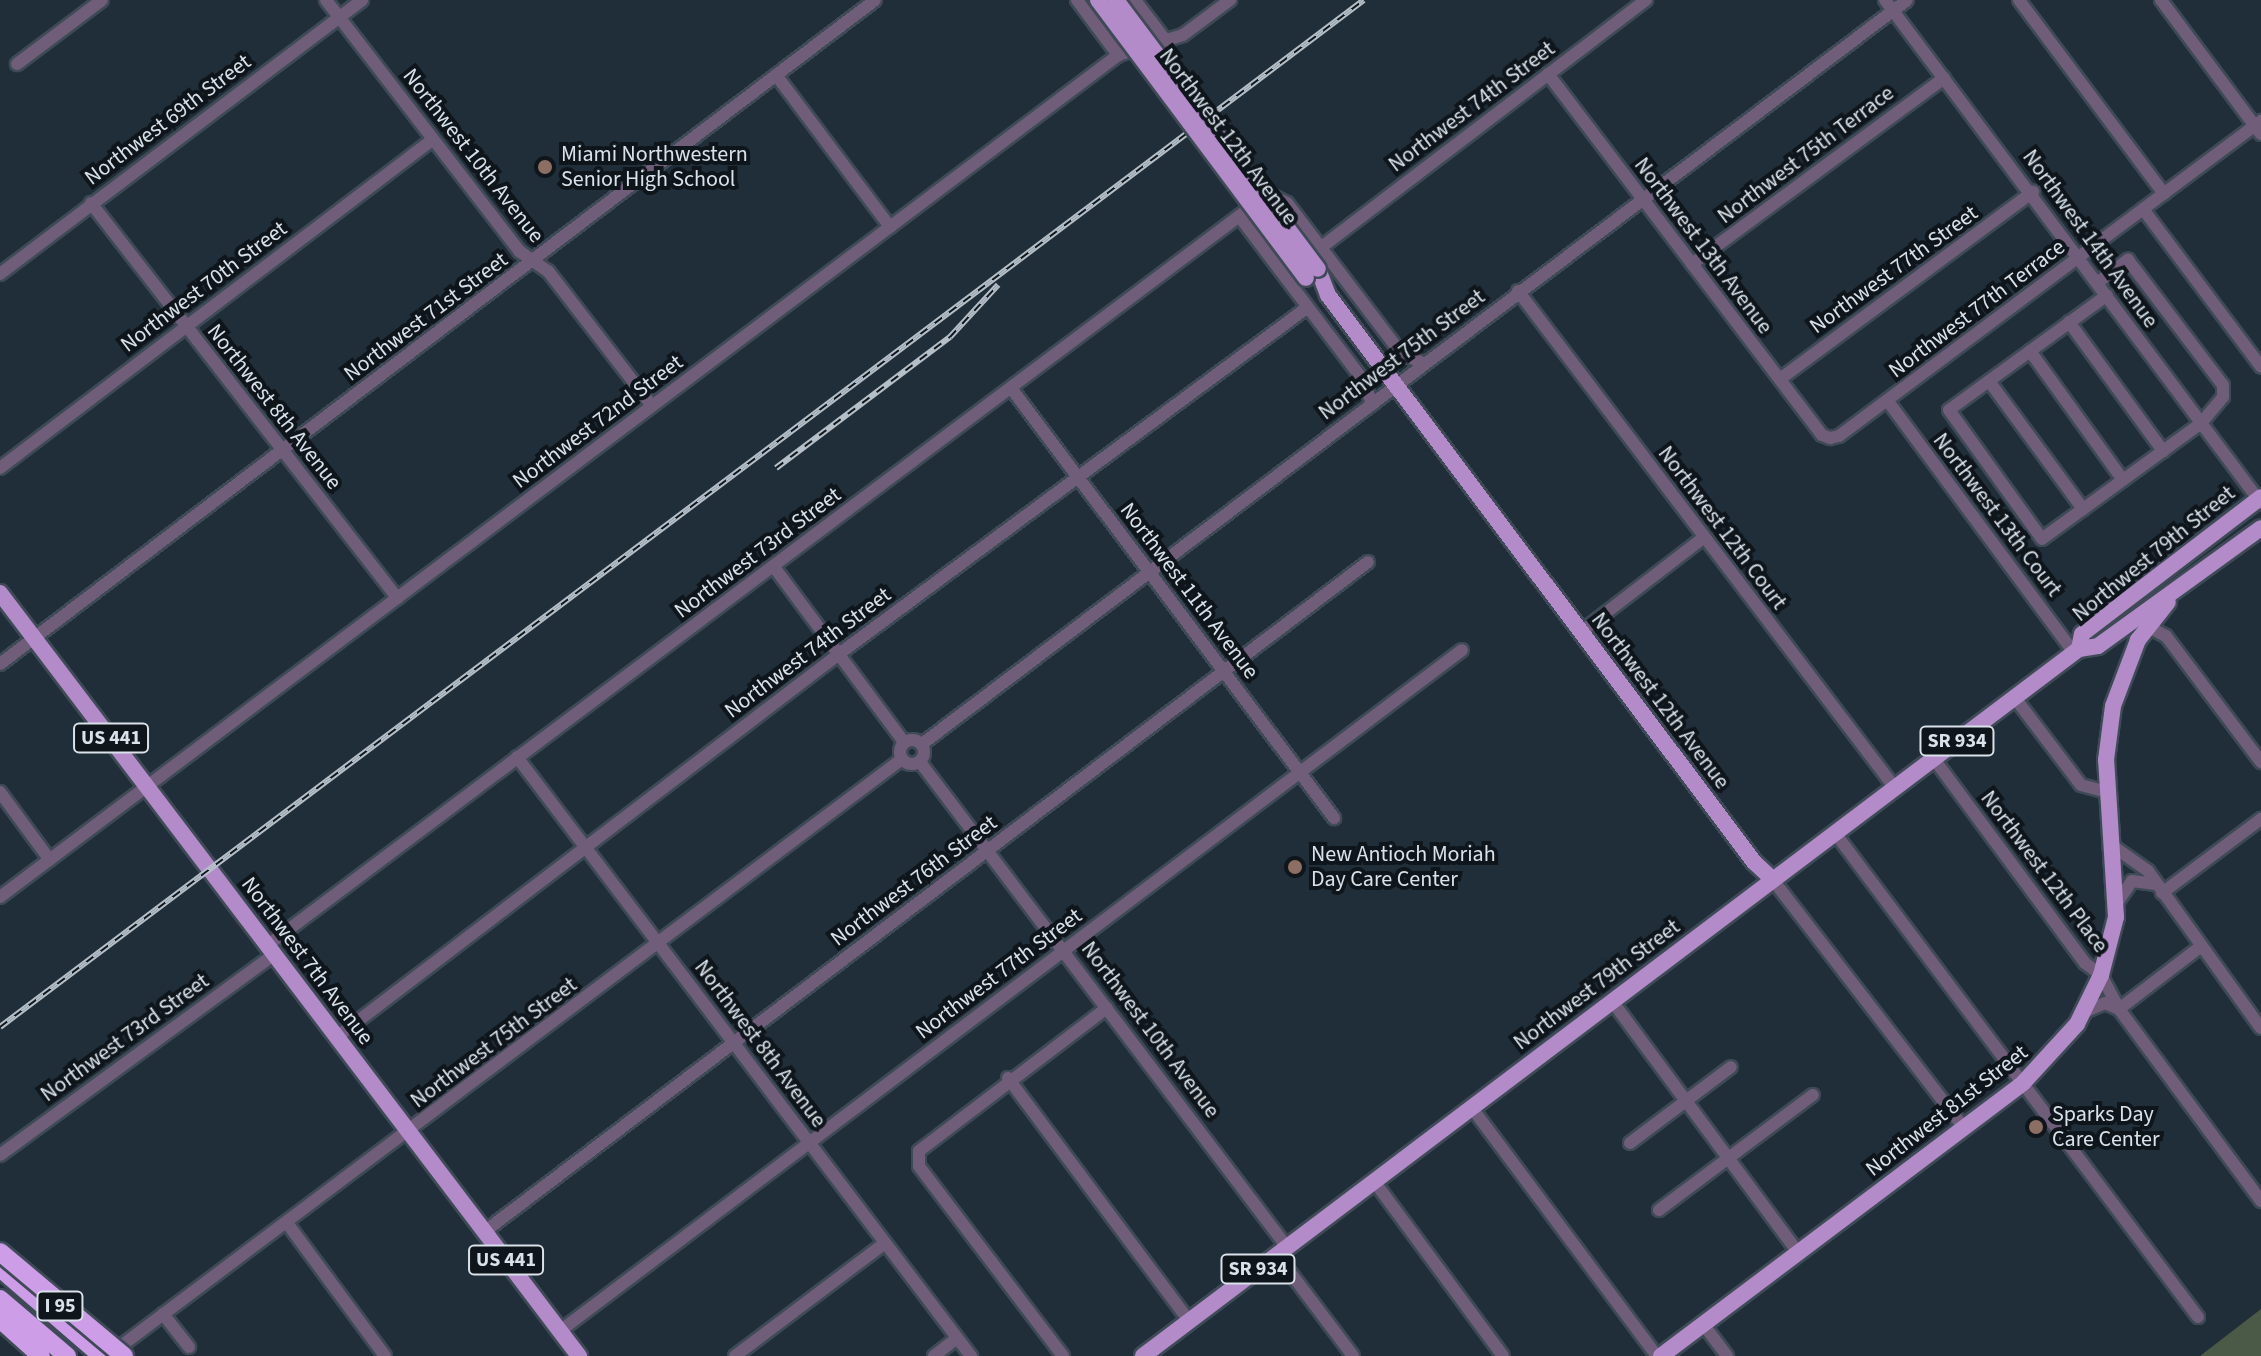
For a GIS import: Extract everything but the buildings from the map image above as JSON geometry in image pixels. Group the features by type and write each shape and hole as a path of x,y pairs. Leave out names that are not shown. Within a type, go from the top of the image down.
{"highway":[{"name":"I 95","path":"0,1252 124,1356"},
{"path":"0,1268 104,1356"},
{"path":"0,1299 67,1356"},
{"name":"I 95","path":"0,1319 41,1356"}],"main road":[{"name":"Northwest 12th Avenue","path":"1098,0 1312,274 1581,632 1773,880"},
{"name":"Northwest 12th Avenue","path":"1116,0 1312,274"},
{"name":"Northwest 79th Street","path":"2076,651 2082,634 2260,500"},
{"name":"Northwest 79th Street","path":"1153,1353 1189,1321 2076,651 2098,646 2261,528"},
{"name":"Northwest 81st Street","path":"1659,1356 2023,1083 2051,1057 2084,1012 2101,975 2116,904 2108,792 2113,706 2124,670 2147,626 2176,591"},
{"name":"Northwest 7th Avenue","path":"0,593 579,1356"}],"street":[{"path":"17,64 102,0"},
{"name":"Northwest 10th Avenue","path":"326,0 432,140 533,262 548,271 652,406"},
{"name":"Northwest 69th Street","path":"0,274 362,0"},
{"name":"Northwest 71st Street","path":"0,664 875,0"},
{"path":"1077,0 1118,55"},
{"name":"Northwest 12th Avenue","path":"1135,0 1166,41"},
{"name":"Northwest 72nd Street","path":"0,897 1118,55 1166,41 1230,0"},
{"name":"Northwest 74th Street","path":"1323,246 1646,0"},
{"name":"Northwest 75th Street","path":"922,744 1518,291 1643,200 1889,5 1907,0"},
{"path":"2019,0 2164,194"},
{"path":"2161,0 2259,127"},
{"name":"Northwest 14th Avenue","path":"1889,5 2033,192 2200,424 2260,500"},
{"name":"Northwest 13th Avenue","path":"1548,74 1822,435 1830,438"},
{"path":"776,75 890,227"},
{"name":"Northwest 75th Terrace","path":"1692,264 1944,78"},
{"name":"Northwest 77th Terrace","path":"1830,438 1887,400 2143,209 2259,127"},
{"name":"Northwest 70th Street","path":"0,468 432,140"},
{"name":"Northwest 77th Street","path":"1780,379 2033,192"},
{"name":"Northwest 12th Avenue","path":"1275,197 1287,203 1323,246 1401,353 1425,364"},
{"name":"Northwest 73rd Street","path":"0,1155 271,950 517,757 1239,216 1275,197"},
{"name":"Northwest 8th Avenue","path":"91,203 397,598"},
{"path":"2143,209 2261,367"},
{"name":"Northwest 12th Avenue","path":"1239,216 1363,380 1372,404"},
{"path":"2097,283 2128,260 2223,385 2223,397 2200,424 2042,539 1949,410 2107,295"},
{"name":"Northwest 12th Court","path":"1518,291 1895,788"},
{"name":"Northwest 74th Street","path":"337,1037 839,654 1308,307"},
{"path":"2069,322 2163,451"},
{"path":"2030,351 2123,480"},
{"path":"1989,381 2083,509"},
{"name":"Northwest 11th Avenue","path":"1011,388 1334,818"},
{"name":"Northwest 13th Court","path":"1887,400 2076,651"},
{"path":"1581,632 1703,538"},
{"name":"Northwest 76th Street","path":"484,1232 1368,562"},
{"path":"774,567 904,742 902,759 920,762 922,744 904,742"},
{"path":"2147,626 2166,636 2261,762"},
{"name":"Northwest 77th Street","path":"560,1331 1462,650"},
{"path":"2015,698 2081,785 2108,792"},
{"name":"Northwest 8th Avenue","path":"517,757 971,1356"},
{"name":"Northwest 75th Street","path":"104,1356 409,1132 902,759"},
{"name":"Northwest 12th Place","path":"1934,759 2085,963 2101,975 2119,1009 2261,1201"},
{"name":"Northwest 10th Avenue","path":"920,762 1107,1008 1282,1251 1353,1356"},
{"path":"0,792 50,860"},
{"path":"2159,889 2261,819"},
{"path":"1835,833 2198,1317"},
{"path":"2114,847 2148,871 2261,1028"},
{"name":"Northwest 12th Avenue","path":"1773,880 1964,1128"},
{"path":"2116,904 2132,881 2159,889"},
{"path":"2084,1012 2105,1003 2119,1009 2200,947"},
{"path":"1612,1001 1798,1252"},
{"path":"1063,1356 919,1166 919,1151 1008,1078 1107,1008"},
{"path":"1630,1143 1731,1067"},
{"path":"1008,1078 1189,1321"},
{"path":"1659,1210 1813,1095"},
{"path":"1472,1108 1659,1356"},
{"path":"1374,1181 1503,1356"},
{"path":"287,1223 385,1356"},
{"path":"735,1356 885,1243"},
{"path":"163,1314 189,1347"},
{"path":"1703,1324 1727,1356"},
{"path":"934,1356 957,1338"}],"green space":[{"path":"2261,1309 2261,1356 2200,1356"}],"railway":[{"path":"0,1027 1364,0"},
{"path":"776,468 950,337 998,285"}],"place":[{"name":"Miami Northwestern Senior High School","path":"545,167"},
{"name":"New Antioch Moriah Day Care Center","path":"1295,867"},
{"name":"Sparks Day Care Center","path":"2036,1127"}]}
